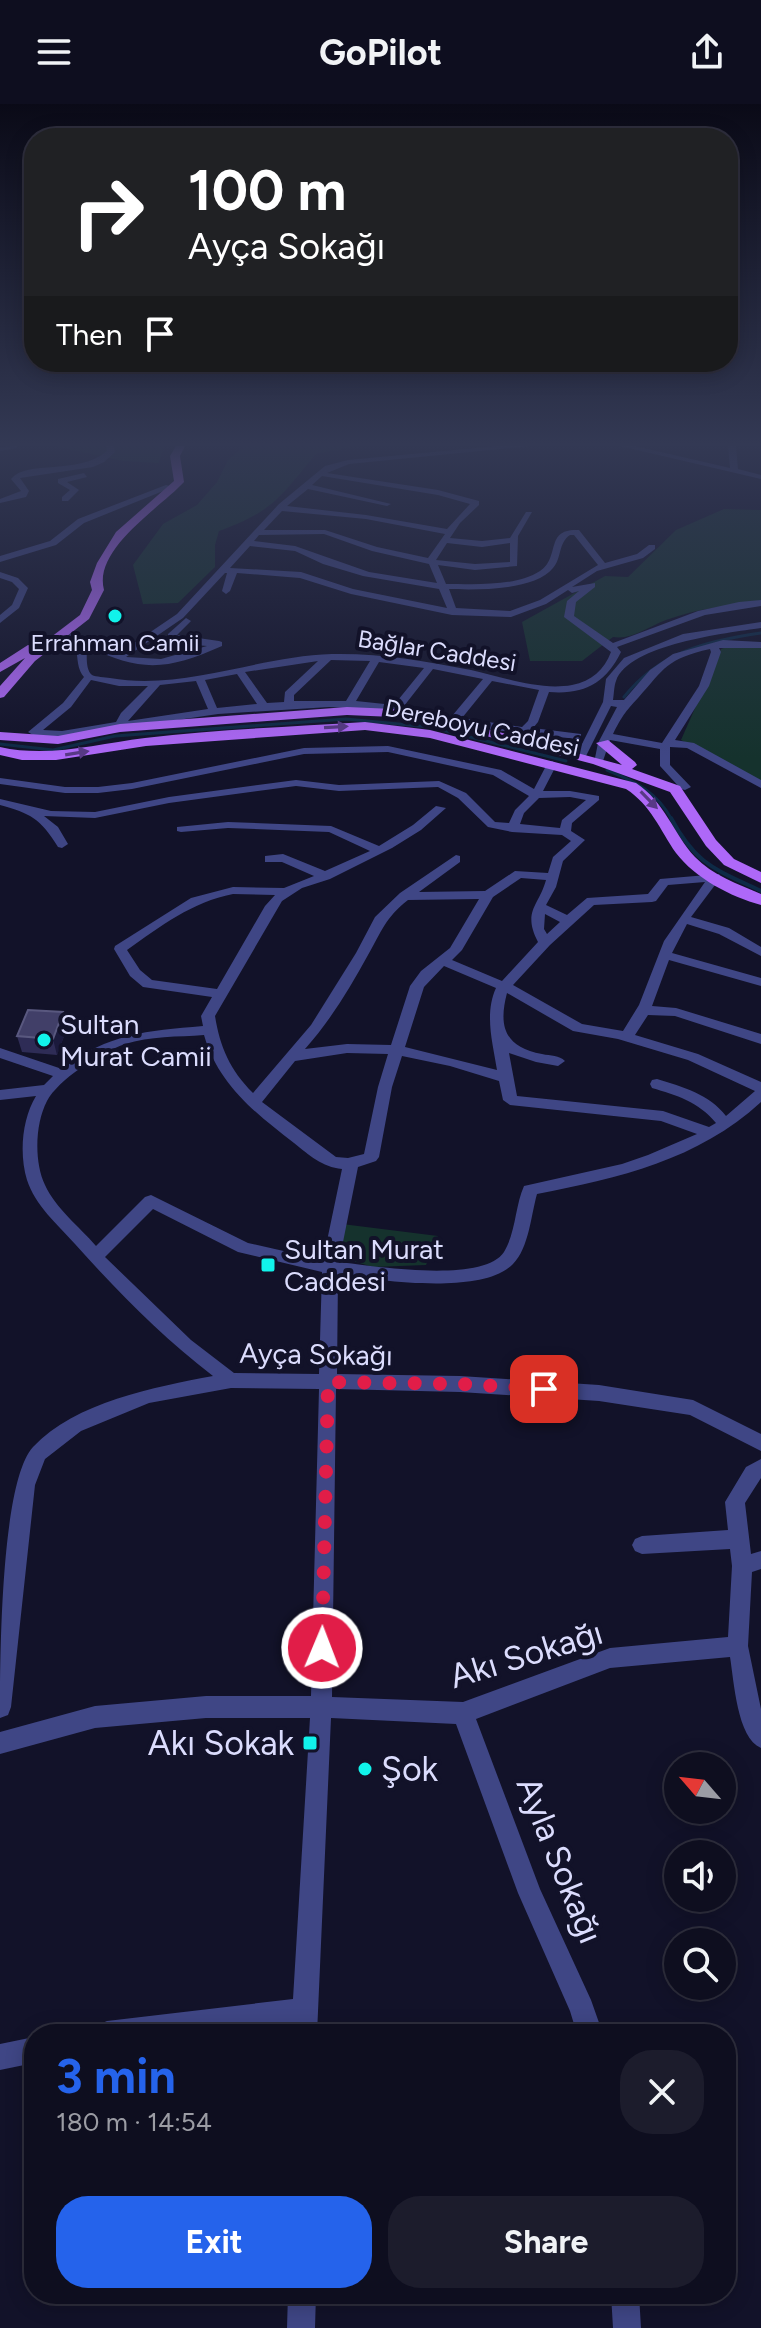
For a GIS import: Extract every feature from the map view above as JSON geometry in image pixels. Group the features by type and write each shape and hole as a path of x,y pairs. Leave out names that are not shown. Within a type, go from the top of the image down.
{"main road":[{"path":"93,601 91,579 96,562 104,550"},
{"path":"3,669 31,658 67,635 85,617 98,590 96,582 102,563 110,550"},
{"path":"3,669 67,635"},
{"path":"0,694 3,669"},
{"path":"0,736 58,740 120,728 293,707 417,714 542,746 593,770 598,766 598,761"},
{"name":"Dereboyu Caddesi","path":"0,751 22,756 56,756 146,742 365,726 430,734 552,764 580,763 646,794 655,804 672,838 692,863 761,900"},
{"path":"542,746 594,739 647,777"},
{"name":"Dereboyu Caddesi","path":"598,761 675,789 711,843 729,862 759,875"}],"street":[{"path":"0,559 31,550"},
{"path":"119,657 180,616 204,588 230,570 243,550"},
{"path":"299,550 325,562 394,580 445,586 521,581 550,567 556,550"},
{"path":"379,550 433,562 475,567 514,564 514,550"},
{"path":"439,550 433,562 438,580 445,586 452,612"},
{"path":"590,550 603,566"},
{"path":"230,570 301,575 351,591 452,612 511,614 526,611 584,574 640,556 648,550"},
{"path":"226,591 230,570"},
{"path":"0,575 15,580 24,588 16,606 0,620"},
{"path":"561,591 592,585 572,601 569,617 627,660"},
{"path":"67,635 119,657 153,663 187,657 219,644 186,641 171,636 189,617 204,588"},
{"path":"614,649 684,617 711,609 761,603"},
{"path":"580,763 594,739 608,702 611,679 627,660 686,636 761,625"},
{"path":"67,635 82,646 83,670 89,677 67,705 33,732 62,734 263,705 398,707 594,739 690,745 761,785"},
{"path":"594,739 623,705 638,694 654,671 678,656 713,645 761,637"},
{"path":"713,645 761,645"},
{"path":"685,787 665,766 667,744 704,686 716,652 713,645"},
{"name":"Bağlar Caddesi","path":"89,677 106,682 158,682 328,657 376,659 545,688 568,689 596,681 613,662 614,649"},
{"path":"293,707 289,694 328,657"},
{"path":"349,704 376,659"},
{"path":"398,707 430,667"},
{"path":"240,671 263,705"},
{"path":"199,677 214,712"},
{"path":"456,718 488,679"},
{"path":"121,724 125,715 158,682"},
{"path":"525,730 533,722 545,688"},
{"path":"608,702 623,705"},
{"path":"594,739 598,761"},
{"path":"0,781 40,788 98,790 177,778 304,751 388,749 497,772 536,795 570,794 595,798 566,822 565,832"},
{"path":"512,829 519,812 536,795 552,764"},
{"path":"4,807 95,815 169,800 296,783 339,788 439,784 454,788 466,797 492,825 565,832 579,840 557,860 540,907 538,929 545,942"},
{"path":"218,993 148,984 135,973 120,949 186,905 211,893 239,888 283,892 326,876 421,825 440,808"},
{"path":"31,811 54,829 62,844"},
{"path":"181,829 228,825 331,829 376,849"},
{"path":"269,859 283,858 326,876"},
{"path":"253,1103 316,1028 363,953 379,920 404,896 456,859"},
{"path":"283,892 271,906 218,993 208,1016 209,1030 227,1077 253,1103 333,1163 351,1164 371,1157 385,1087 417,986 426,974 455,950 488,895 519,874 552,877"},
{"path":"626,1037 646,1010 664,955 684,919 715,877"},
{"path":"715,877 664,882 652,898 591,901 545,942 500,992 496,1021 510,1100 663,1116 718,1128"},
{"path":"404,896 488,895"},
{"path":"540,907 569,921"},
{"path":"684,919 724,931 761,952"},
{"path":"664,955 761,982"},
{"path":"95,1257 151,1201 245,1249 330,1267 396,1276 451,1278 496,1269 508,1259 530,1190 636,1165 718,1128 759,1099 693,1057 626,1037 578,1028 539,1003 443,961"},
{"path":"646,1010 676,1012 761,1039"},
{"path":"209,1030 156,1034 116,1043 64,1075 40,1099 31,1143 35,1181 61,1219 95,1257 185,1345 231,1380"},
{"path":"499,1039 506,1047 527,1055 558,1061"},
{"path":"290,1057 358,1047 397,1050 456,1062 506,1078"},
{"path":"0,1053 64,1075"},
{"path":"657,1084 702,1099 714,1109 718,1128"},
{"path":"0,1095 50,1089"},
{"path":"271,2024 304,2022 321,1707 330,1267 351,1164"},
{"name":"Ayça Sokağı","path":"0,1707 6,1587 25,1485 38,1454 75,1425 148,1396 231,1380 460,1384 599,1393 693,1408 761,1443"},
{"path":"761,1467 753,1473 735,1502 737,1539 752,1563 738,1646 754,1728 761,1737"},
{"path":"642,1545 737,1539"},
{"name":"Akı Sokağı","path":"0,1743 95,1717 206,1707 321,1707 463,1713 610,1658 738,1646"},
{"name":"Ayla Sokağı","path":"463,1713 530,1893 587,2024"},
{"path":"0,2057 24,2052"},
{"path":"301,2328 302,2304"},
{"path":"626,2304 627,2328"}],"green space":[{"path":"144,550 215,550 215,567 178,603 143,604 133,565"},
{"path":"656,550 761,550 761,604 713,608 678,616 634,635 613,637 582,661 530,661 522,622 605,576 628,577"},
{"path":"761,642 761,783 681,740 721,649"},
{"path":"342,1224 438,1236 426,1265 373,1267 336,1256"}],"building":[{"path":"28,1010 63,1012 53,1039 17,1036"}],"waterway":[{"path":"624,697 653,669 685,651 721,640 761,633"},
{"path":"0,744 53,750 115,736 346,719 430,727 566,761"},
{"path":"607,770 645,789 660,802 672,820"},
{"path":"671,818 698,856 719,871 761,891"}],"place":[{"name":"Errahman Camii","path":"115,616"},
{"name":"Sultan Murat Camii","path":"44,1040"},
{"name":"Sultan Murat Caddesi","path":"268,1265"},
{"name":"Akı Sokak","path":"310,1743"},
{"name":"Şok","path":"365,1769"}],"route":[{"path":"322,1648 328,1382 544,1389"}]}
